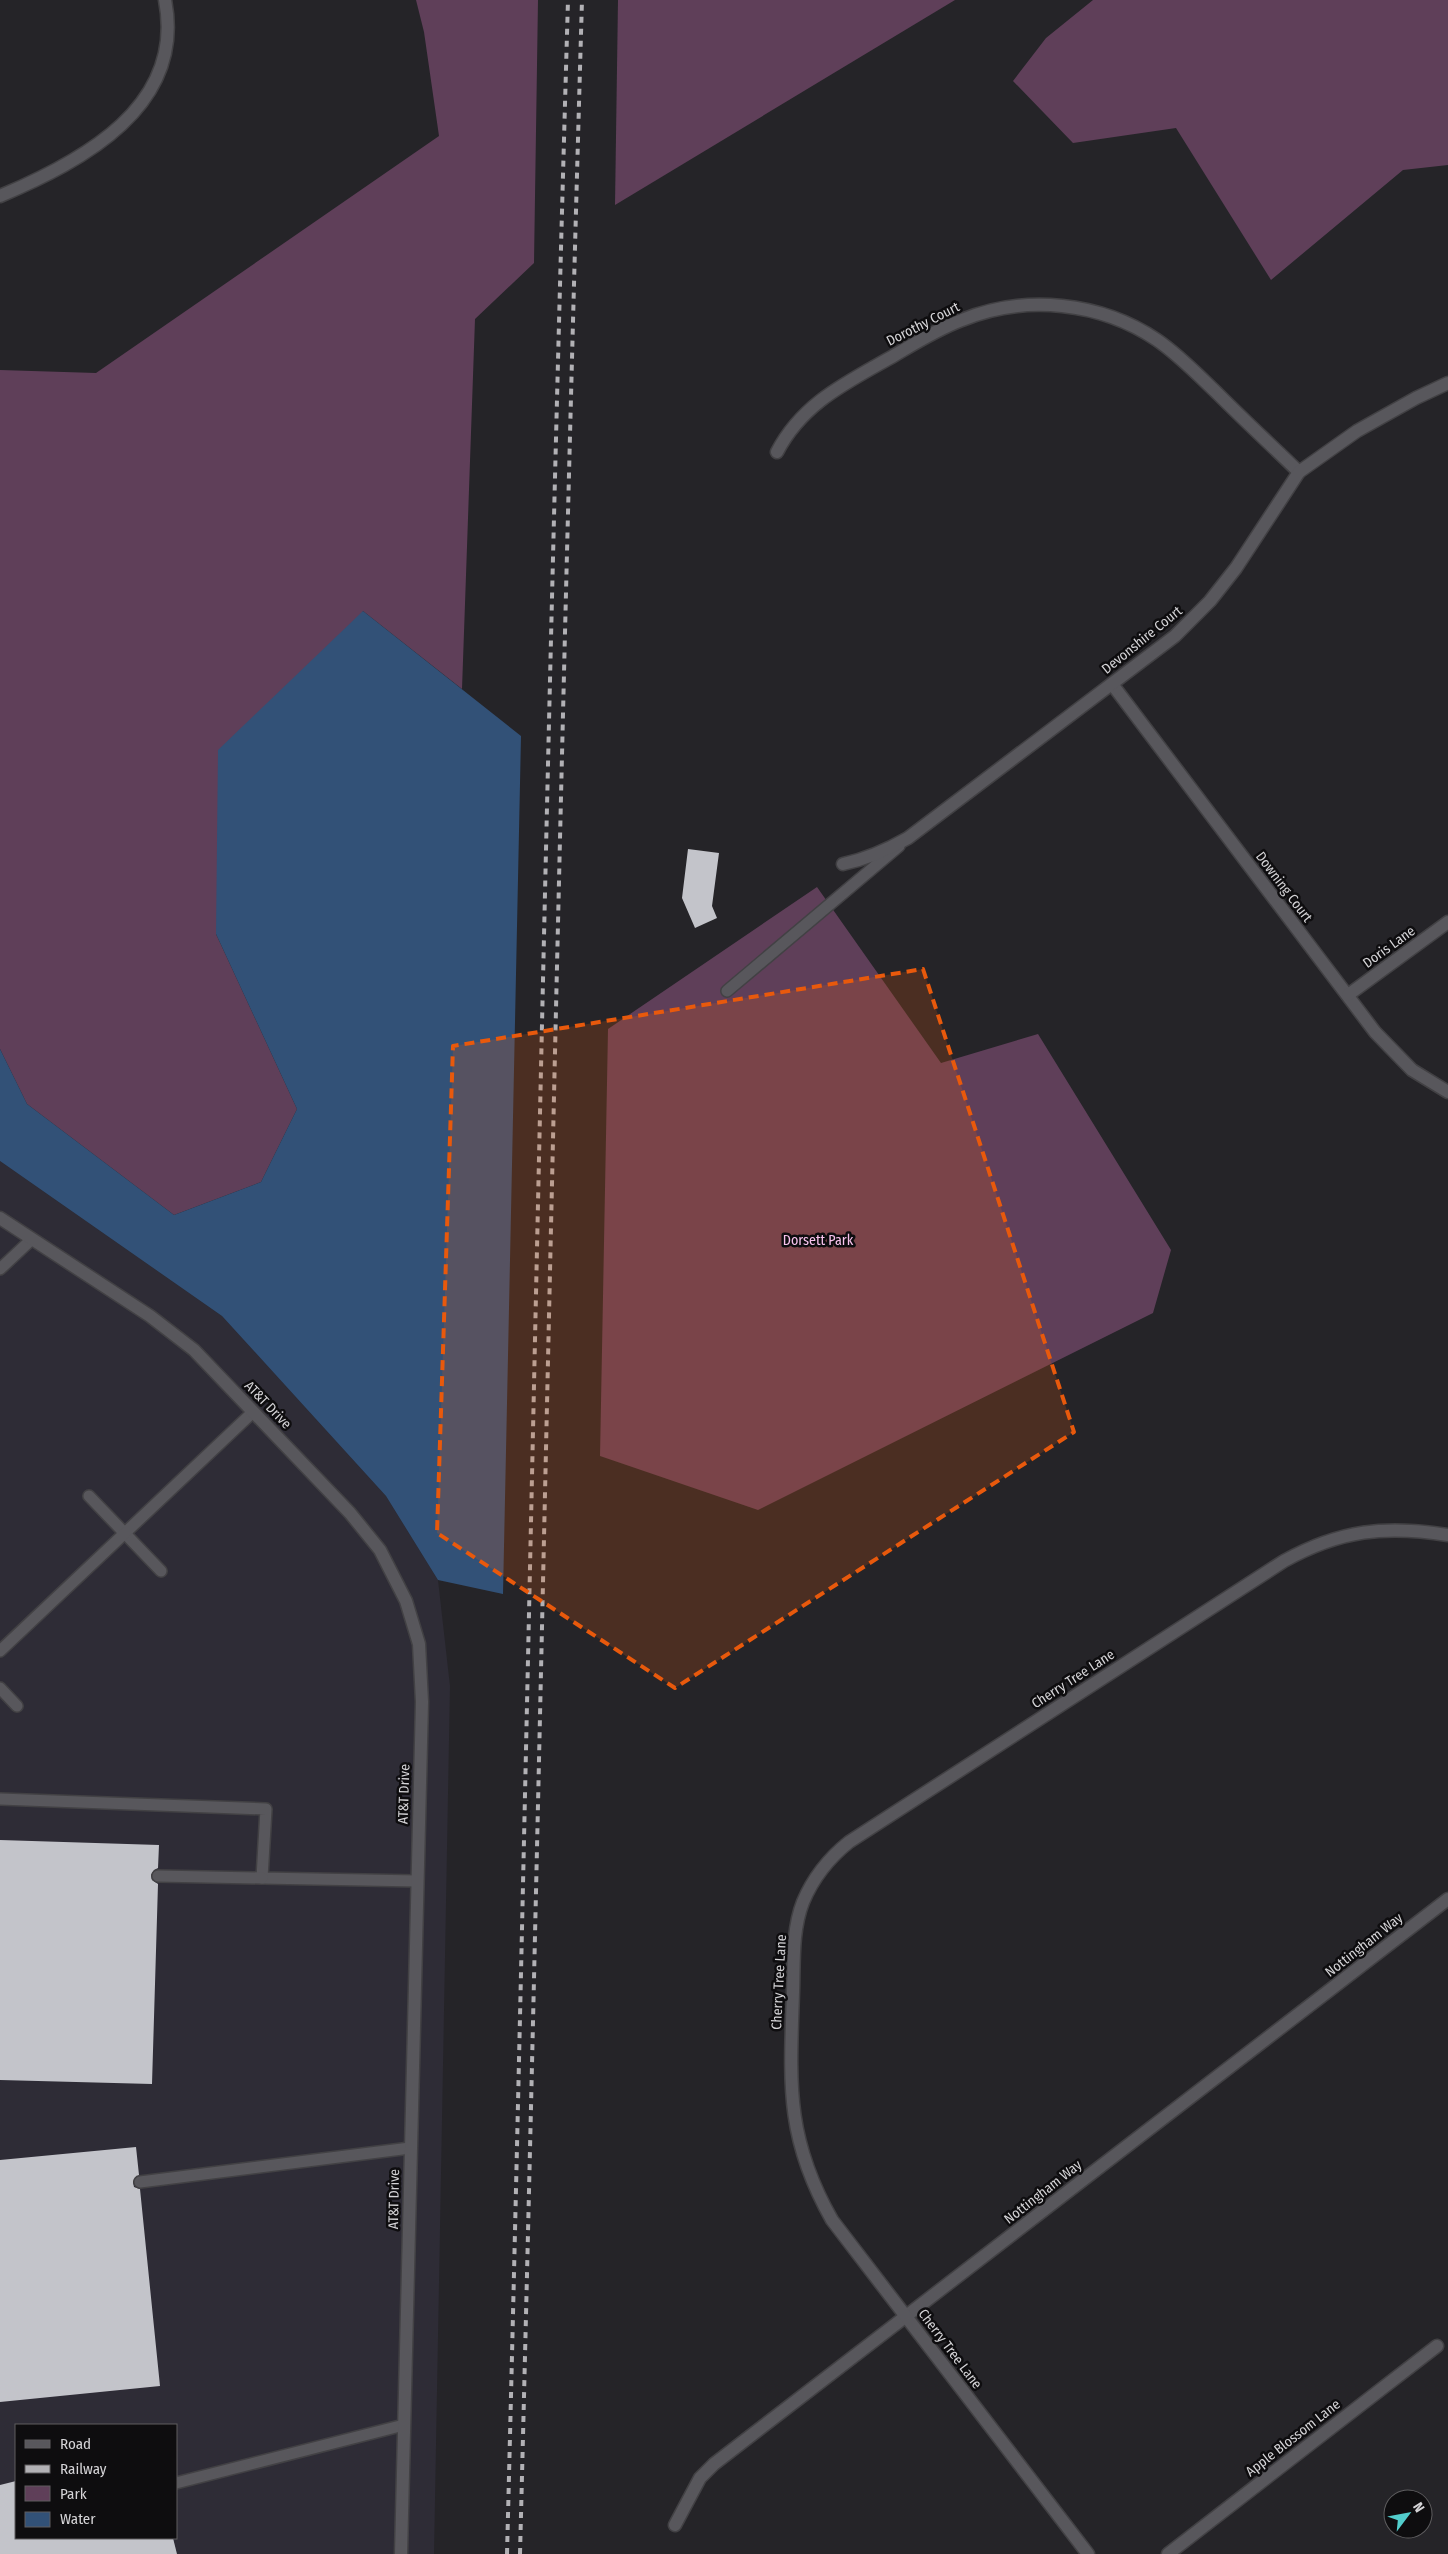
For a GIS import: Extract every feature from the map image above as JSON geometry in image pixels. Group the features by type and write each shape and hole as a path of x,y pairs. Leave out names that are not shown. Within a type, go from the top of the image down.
{"street":[{"path":"0,196 69,163 106,139 144,100 158,77 167,44 168,28 165,0"},
{"name":"Dorothy Court","path":"777,452 794,423 816,402 928,336 962,319 996,309 1018,305 1049,304 1076,307 1106,315 1158,340 1182,360 1299,472"},
{"name":"Devonshire Court","path":"842,864 861,860 887,850 908,838 1175,636 1210,601 1236,568 1299,472 1357,431 1416,398 1448,383"},
{"name":"Downing Court","path":"1112,684 1375,1032 1398,1057 1420,1076 1448,1092"},
{"name":"Doris Lane","path":"1348,995 1448,922"},
{"name":"AT&T Drive","path":"0,1218 157,1321 194,1350 356,1520 380,1550 406,1601 419,1644 422,1702 416,1881 401,2554"},
{"name":"Cherry Tree Lane","path":"1088,2554 832,2220 808,2174 798,2141 791,2104 794,1942 798,1920 814,1881 824,1866 849,1842 1307,1549 1336,1537 1378,1529 1415,1530 1448,1534"},
{"name":"Nottingham Way","path":"675,2525 700,2478 714,2464 1448,1899"},
{"name":"Apple Blossom Lane","path":"1168,2554 1437,2346"}],"lane":[{"path":"727,992 908,838"},
{"path":"0,1269 32,1239"},
{"path":"0,1651 253,1412"},
{"path":"89,1496 161,1571"},
{"path":"0,1688 17,1706"},
{"path":"0,1799 266,1809 262,1878"},
{"path":"158,1876 416,1881"},
{"path":"140,2182 410,2148"},
{"path":"178,2482 404,2425"}],"highlighted area":[{"path":"923,969 1074,1432 675,1688 437,1533 453,1046"}],"shaded area":[{"path":"0,1161 222,1316 386,1496 438,1580 450,1686 434,2554 0,2554"}],"green space":[{"path":"416,0 538,0 534,263 475,319 462,689 363,611 216,934 297,1109 261,1182 174,1215 27,1104 0,1049 0,370 96,373 439,136 424,32"},
{"path":"618,0 955,0 615,205"},
{"path":"1093,0 1448,0 1448,165 1403,170 1271,280 1176,128 1073,143 1013,81 1046,38"},
{"name":"Dorsett Park","path":"817,887 941,1063 1038,1034 1171,1250 1153,1313 758,1510 600,1456 608,1029"}],"water":[{"path":"363,611 521,736 503,1594 438,1580 386,1496 222,1316 0,1161 0,1049 27,1104 174,1215 261,1182 297,1109 216,934 218,750"}],"building":[{"path":"688,849 719,853 712,906 717,918 695,928 682,898"},
{"path":"0,1840 159,1845 158,1868 151,1875 152,1880 158,1884 152,2084 0,2080"},
{"path":"136,2147 139,2175 133,2182 134,2187 140,2189 160,2386 0,2402 0,2160"},
{"path":"15,2481 15,2539 173,2539 177,2554 0,2554 0,2485"}],"railway":[{"path":"507,2554 551,638 568,0"},
{"path":"520,2554 565,638 582,0"}]}
